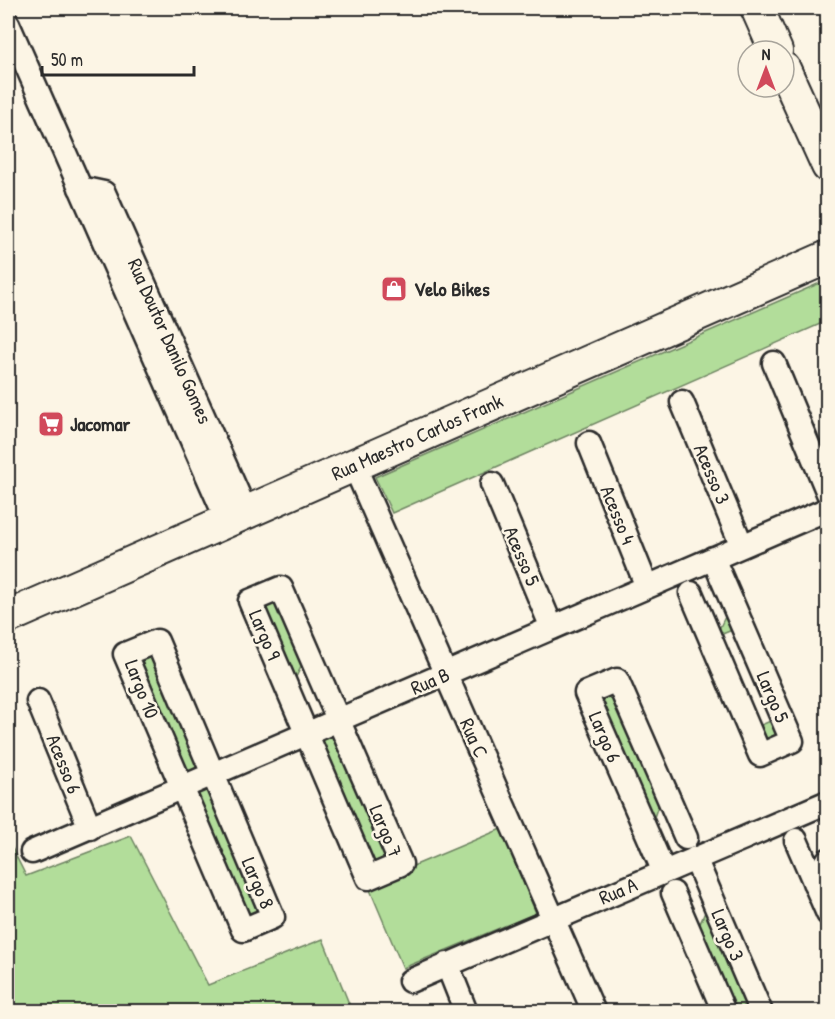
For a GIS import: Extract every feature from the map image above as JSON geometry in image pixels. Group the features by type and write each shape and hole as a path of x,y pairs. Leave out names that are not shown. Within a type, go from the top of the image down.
{"main road":[{"path":"757,8 771,39"},
{"path":"796,95 828,166"},
{"name":"Rua Maestro Carlos Frank","path":"8,617 828,257"}],"street":[{"name":"Rua Doutor Danilo Gomes","path":"8,24 80,188 104,193 237,516"},
{"path":"774,363 828,493"},
{"name":"Acesso 3","path":"682,402 742,546"},
{"name":"Acesso 4","path":"589,443 647,587"},
{"name":"Rua C","path":"354,465 594,1011"},
{"name":"Acesso 5","path":"492,484 552,628"},
{"name":"Rua B","path":"32,852 828,509"},
{"name":"Largo 5","path":"691,593 760,755 792,741 713,558"},
{"name":"Largo 9","path":"307,734 250,601 281,588 339,720"},
{"path":"710,636 729,596"},
{"name":"Largo 10","path":"182,788 125,654 157,641 213,774"},
{"path":"292,700 312,659"},
{"name":"Largo 6","path":"664,872 586,693 617,680 691,848"},
{"name":"Acesso 6","path":"38,701 90,828"},
{"name":"Largo 7","path":"307,734 368,878 401,864 339,720"},
{"name":"Largo 8","path":"182,788 243,930 273,917 213,774"},
{"path":"652,844 668,797"},
{"name":"Rua A","path":"410,981 664,872 691,848 825,811"},
{"path":"796,840 828,914"},
{"name":"Largo 3","path":"691,848 761,1011"},
{"path":"814,882 828,860"},
{"path":"690,933 709,890"},
{"name":"Largo 3","path":"673,893 724,1011"},
{"path":"447,964 466,1011"}],"green space":[{"path":"827,280 827,321 392,513 375,477"},
{"path":"278,594 305,659 292,685 258,603"},
{"path":"729,609 737,628 720,635 759,726 775,719 783,738 762,747 715,637"},
{"path":"154,648 205,770 184,778 133,657"},
{"path":"614,687 661,797 651,826 595,695"},
{"path":"338,734 393,860 372,869 317,743"},
{"path":"212,786 265,912 245,921 192,795"},
{"path":"501,829 536,913 403,968 368,885"},
{"path":"131,836 208,985 323,939 352,1011 8,1011 8,840 26,876"},
{"path":"708,905 754,1011 730,1011 696,933"}],"place":[{"name":"Velo Bikes","path":"394,289"},
{"name":"Jacomar","path":"51,424"}]}
